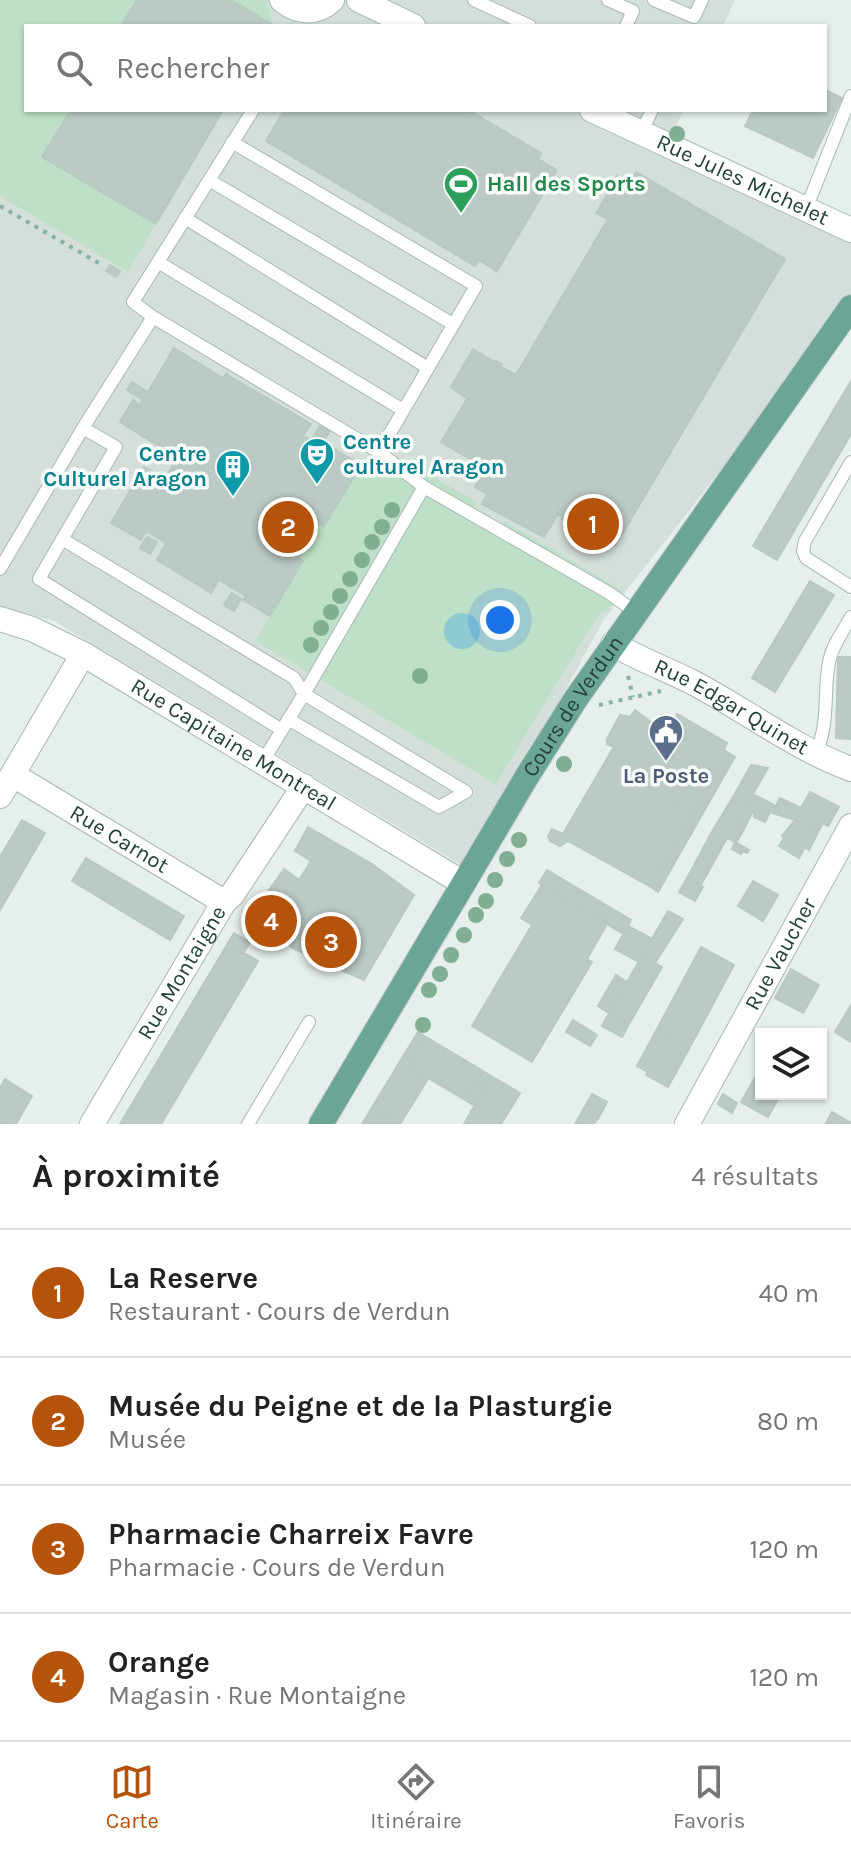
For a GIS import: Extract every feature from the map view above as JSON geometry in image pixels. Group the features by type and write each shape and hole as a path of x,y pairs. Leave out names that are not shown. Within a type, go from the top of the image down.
{"main road":[{"name":"Cours de Verdun","path":"321,1124 575,700 851,307"}],"street":[{"path":"292,12 318,10 332,0"},
{"path":"359,0 409,24"},
{"name":"Rue Jules Michelet","path":"596,112 851,230"},
{"name":"Rue Capitaine Montreal","path":"0,619 32,629 83,654 463,883"},
{"name":"Rue Edgar Quinet","path":"613,644 692,683 815,754 851,769"},
{"path":"0,796 83,654"},
{"name":"Rue Carnot","path":"13,775 224,902"},
{"name":"Rue Montaigne","path":"92,1124 224,902 232,895 304,786"},
{"name":"Rue Vaucher","path":"687,1124 851,826"}],"lane":[{"path":"474,0 526,24"},
{"path":"608,0 633,11 627,24"},
{"path":"654,0 692,21 702,0"},
{"path":"806,209 851,96"},
{"path":"252,112 133,302 379,452 424,487 609,593 637,613"},
{"path":"641,133 651,112"},
{"path":"232,142 476,286 379,452"},
{"path":"209,180 453,324"},
{"path":"185,218 428,368"},
{"path":"158,262 403,410"},
{"path":"0,569 153,317"},
{"path":"62,539 294,678 304,694 466,792 439,807 285,724 39,579 62,539 116,447 83,428"},
{"path":"851,462 805,541 803,551 806,558 851,587"},
{"path":"263,761 424,487"},
{"path":"815,754 824,731 829,662 851,617"},
{"path":"248,1124 309,1022"}],"path":[{"path":"0,206 104,266"},
{"path":"575,700 588,708 662,690"}],"shaded area":[{"path":"0,0 735,0 724,24 24,24 24,112 683,112 668,143 851,229 851,304 604,619 468,869 54,621 0,607"}],"green space":[{"path":"0,0 137,0 122,24 24,24 24,112 70,112 43,157 156,224 128,272 0,196"},
{"path":"231,0 266,0 271,24"},
{"path":"379,446 477,502 474,508 501,525 504,521 623,591 608,609 599,614 496,784 255,641 302,562 298,558 319,522 366,458 371,461"}],"water":[{"path":"462,613 475,618 480,631 475,644 462,649 449,644 444,631 449,618"}],"building":[{"path":"137,0 231,0 271,24 122,24"},
{"path":"827,91 842,98 813,158 745,126 752,112 827,112"},
{"path":"70,112 222,112 156,224 42,157"},
{"name":"Hall des Sports","path":"283,112 471,112 541,153 538,159 557,170 497,271 479,260 475,266 266,141"},
{"path":"636,172 785,259 615,546 594,534 592,537 558,514 544,537 482,504 487,494 475,487 485,468 441,442 467,399 451,387 473,349 516,375 611,214 600,207 617,176 629,184"},
{"path":"600,207 611,214 608,219 596,213"},
{"path":"110,265 120,271 116,277 106,271"},
{"name":"Centre Culturel Aragon","path":"174,348 223,378 226,374 311,424 303,436 311,440 320,426 330,431 323,442 361,465 324,526 308,515 304,521 308,523 303,533 298,531 300,537 294,548 290,546 286,552 303,561 270,616 243,600 246,596 219,580 211,593 157,560 166,543 146,531 141,540 111,523 144,467 170,482 183,461 120,422 133,400 140,405 143,400 127,390 132,382 148,392"},
{"path":"851,381 851,434 777,560 753,546"},
{"path":"178,457 183,461 170,482 165,479"},
{"path":"308,515 319,522 298,558 286,552 290,546 294,548 300,537 298,531 303,533"},
{"path":"147,537 157,542 150,554 140,548"},
{"path":"810,581 834,595 775,692 752,678"},
{"path":"232,593 241,599 234,611 224,605"},
{"path":"838,657 851,657 851,739 836,738"},
{"name":"La Poste","path":"635,710 655,725 661,715 674,720 677,714 727,743 724,750 735,757 732,762 725,760 694,814 605,762 614,747 607,744 607,739 620,715 630,717"},
{"path":"725,760 732,762 658,892 651,887"},
{"path":"605,762 694,814 651,887 568,841 560,846 550,841 548,836 552,829 563,834"},
{"path":"751,765 768,768 753,794 774,805 770,812 733,797"},
{"path":"810,792 839,807 828,826 823,823 818,832 772,813 780,798 801,808"},
{"path":"733,797 747,805 735,826 743,831 736,843 713,830"},
{"path":"747,805 755,807 743,831 735,826"},
{"path":"755,807 770,812 765,822 754,817"},
{"path":"22,820 45,833 0,910 0,857"},
{"path":"795,820 818,832 809,850 805,847 799,858 779,846 784,838 782,836"},
{"path":"308,827 372,864 414,895 364,980 294,949 251,916 284,869 299,880 311,861 295,851"},
{"path":"713,830 727,838 701,885 687,878"},
{"path":"735,842 749,850 747,853 743,851 741,854 732,849"},
{"path":"86,858 184,916 170,940 72,881"},
{"path":"547,870 611,908 603,922 539,883"},
{"path":"687,878 703,887 695,901 679,892"},
{"path":"753,881 778,895 763,921 738,906"},
{"path":"542,885 607,924 587,959 592,962 532,1062 472,1026 532,925 521,918"},
{"path":"611,908 631,920 624,934 603,922"},
{"path":"668,911 683,919 655,963 662,967 629,1024 609,1013"},
{"path":"628,926 652,939 639,962 615,949"},
{"path":"234,933 250,942 244,952 228,943"},
{"path":"228,943 258,961 161,1124 120,1124"},
{"path":"701,947 734,965 690,1047 657,1029"},
{"path":"791,969 819,985 803,1013 775,998"},
{"path":"616,975 627,982 609,1013 598,1006"},
{"path":"851,1005 851,1042 835,1032"},
{"path":"609,1013 629,1024 622,1037 602,1026"},
{"path":"573,1020 597,1035 590,1046 566,1032"},
{"path":"657,1029 690,1047 668,1087 646,1075 648,1072 637,1066"},
{"path":"418,1032 426,1037 408,1066 420,1073 417,1077 426,1082 400,1124 380,1114 374,1124 362,1124"},
{"path":"426,1037 483,1071 465,1100 428,1078 426,1082 417,1077 420,1073 408,1066"},
{"path":"483,1071 491,1076 475,1106 465,1100"},
{"path":"491,1076 520,1093 501,1124 464,1124"},
{"path":"755,1078 755,1100 778,1100 768,1117 741,1102"},
{"path":"5,1079 32,1096 16,1124 0,1124 0,1088"},
{"path":"592,1094 607,1102 599,1117 594,1124 575,1124"},
{"path":"723,1094 737,1103 732,1113 718,1104"},
{"path":"832,1112 851,1123 851,1124 826,1123"},
{"path":"380,1114 397,1124 374,1124"}],"place":[{"name":"Hall des Sports","path":"461,215"},
{"name":"Centre culturel Aragon","path":"317,486"},
{"name":"Centre Culturel Aragon","path":"233,498"},
{"name":"La Reserve","path":"593,524"},
{"name":"Musée du Peigne et de la Plasturgie","path":"288,527"},
{"name":"La Poste","path":"666,763"},
{"name":"Orange","path":"271,921"},
{"name":"Pharmacie Charreix Favre","path":"331,942"}]}
